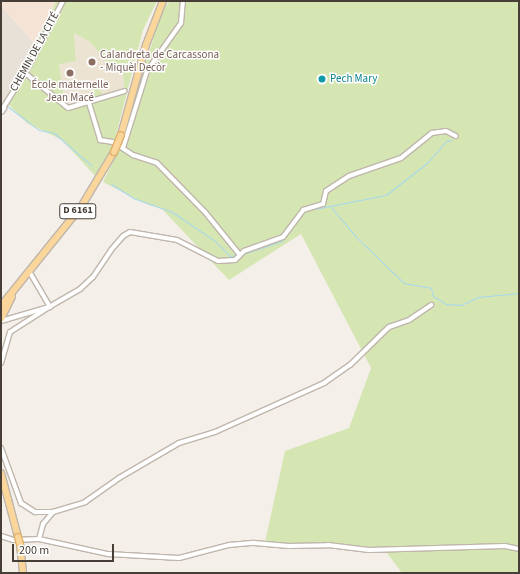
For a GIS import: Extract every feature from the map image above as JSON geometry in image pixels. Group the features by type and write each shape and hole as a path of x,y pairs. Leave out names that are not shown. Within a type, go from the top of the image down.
{"main road":[{"name":"D 6161","path":"1,320 12,296 33,264 81,207 114,152 121,135 155,16 163,1"},
{"path":"1,306 33,264"},
{"path":"1,473 19,541 22,573"}],"street":[{"name":"CHEMIN DE LA CITÉ","path":"2,110 25,73 63,1"},
{"path":"123,148 136,102 153,59 181,23 183,1"},
{"path":"25,73 68,108 89,103 98,98 125,91"},
{"path":"131,97 136,102"},
{"path":"128,110 136,102"},
{"path":"89,103 100,140 104,142 113,142 133,155 157,163 205,212 240,255"},
{"path":"1,363 10,332 80,289 93,277 111,250 123,236 130,232 177,240 218,261 235,260 240,255 283,237 303,210 323,204 326,191 349,176 401,158 432,133 446,131 456,136"},
{"path":"29,270 50,307"},
{"path":"1,448 21,503 35,512 52,512 85,502 122,475 179,443 214,432 324,383 350,365 389,327 409,320 431,305"},
{"path":"1,320 50,307"},
{"path":"39,539 43,524 52,512"},
{"path":"1,536 13,540 39,539 108,554 172,558 194,556 229,545 254,543 288,546 328,544 369,550 505,546 519,549"}],"shaded area":[{"path":"1,1 56,1 34,43 1,6"},
{"path":"1,6 34,43 23,74 1,114"},
{"name":"Calandreta de Carcassona - Miquèl Decòr","path":"74,33 90,42 108,63 123,71 124,89 103,94 96,84 89,100 68,106 65,104 59,63 76,61"}],"green space":[{"path":"56,1 157,1 143,30 113,147 97,178 62,140 27,123 8,104","holes":["74,33 90,42 108,63 123,71 124,89 103,94 96,84 92,84 93,93 89,100 68,106 65,104 59,64 76,61"]},
{"path":"170,1 519,1 519,573 402,573 384,549 265,542 285,451 349,428 371,368 301,234 229,280 162,209 146,204 103,182 117,154 162,11"}],"waterway":[{"path":"7,106 39,130 54,133 92,166"},
{"path":"315,209 386,195 427,163 446,141 452,140"},
{"path":"111,184 133,198 172,212 215,241 230,256 238,255"},
{"path":"331,207 355,236 404,283 431,288 433,296 446,304 461,305 478,297 519,293"},
{"path":"243,254 281,242 295,224"}],"place":[{"name":"Calandreta de Carcassona - Miquèl Decòr","path":"92,62"},
{"name":"École maternelle Jean Macé","path":"70,73"},
{"name":"Pech Mary","path":"322,79"}]}
